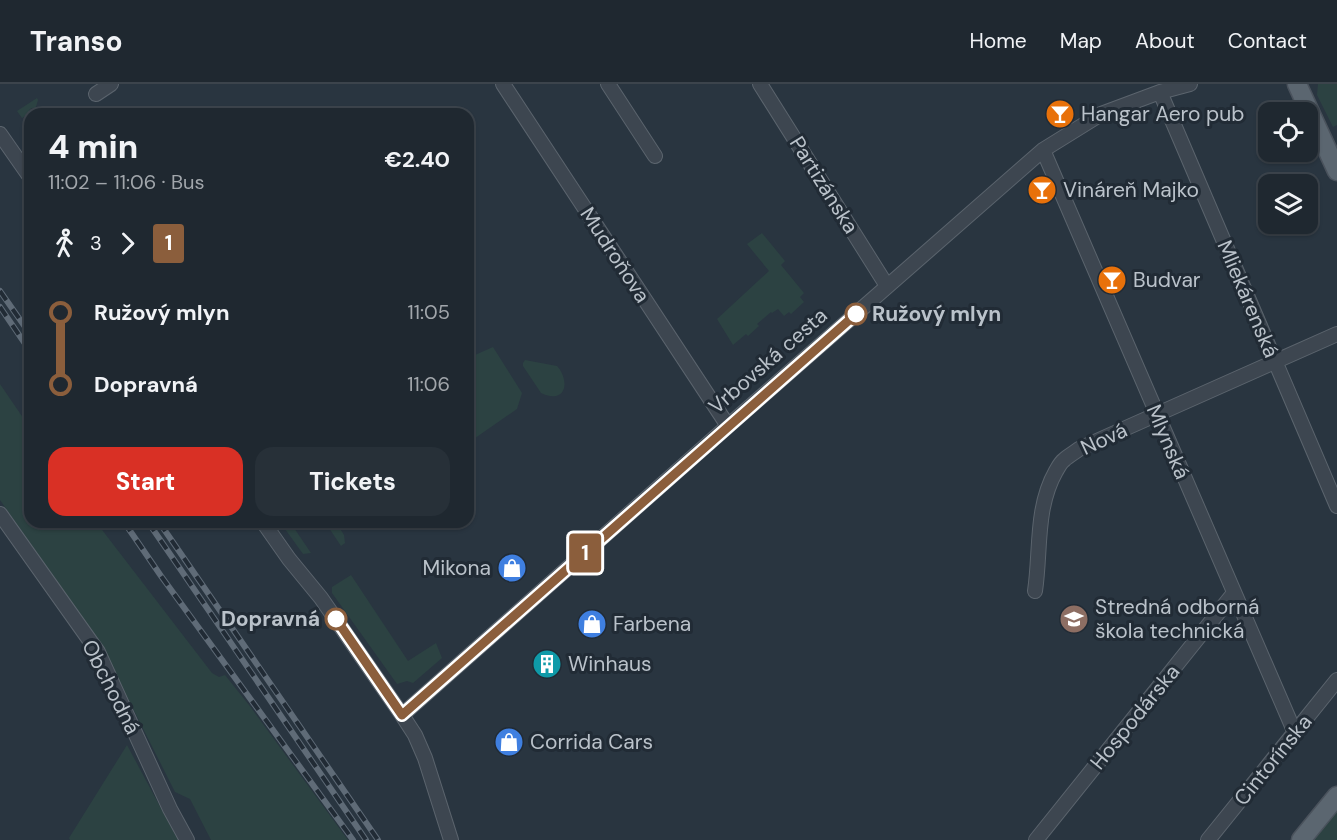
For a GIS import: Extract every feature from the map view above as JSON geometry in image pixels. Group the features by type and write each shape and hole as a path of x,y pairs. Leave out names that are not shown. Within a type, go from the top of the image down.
{"main road":[{"path":"1297,84 1337,171"},
{"path":"1301,840 1337,796"}],"street":[{"path":"96,94 111,84"},
{"name":"Mudroňova","path":"503,84 728,426"},
{"path":"608,84 655,156"},
{"name":"Partizánska","path":"760,84 887,286"},
{"name":"Vrbovská cesta","path":"402,715 1043,150 1101,114 1160,92 1190,84"},
{"name":"Mliekárenská","path":"1160,92 1337,506"},
{"path":"0,134 24,168"},
{"name":"Mlynská","path":"1043,150 1295,733"},
{"name":"Nová","path":"1035,591 1040,525 1047,492 1063,460 1079,449 1337,334"},
{"name":"Obchodná","path":"0,514 98,652 170,809 187,840"},
{"path":"267,528 321,598 415,735 452,840"},
{"name":"Hospodárska","path":"1036,840 1234,593"},
{"name":"Cintorínska","path":"1208,840 1337,680"}],"green space":[{"path":"1318,84 1337,84 1337,125 1333,127 1317,95"},
{"path":"37,98 36,108 24,108 24,117 22,118 17,111"},
{"path":"762,233 785,261 781,265 804,293 800,297 804,302 791,314 789,312 784,316 778,309 771,312 757,324 759,326 748,336 746,334 733,345 717,319 769,271 747,244"},
{"path":"493,347 522,393 517,409 474,439 474,357"},
{"path":"525,360 557,366 562,373 563,391 556,396 541,393 523,366"},
{"path":"0,384 24,419 24,528 101,528 212,673 219,677 225,675 249,705 348,840 211,840 190,799 175,792 100,643 0,500"},
{"path":"284,528 294,528 311,553 303,554"},
{"path":"329,528 340,528 345,543 341,546"},
{"path":"351,575 408,661 436,643 442,658 413,683 407,681 397,684 332,593 332,587"},
{"path":"127,745 178,840 70,840 69,838"},
{"path":"1337,810 1337,840 1312,840"}],"railway":[{"path":"0,291 24,325"},
{"path":"0,307 24,342"},
{"path":"128,528 353,840"},
{"path":"152,528 366,840"},
{"path":"163,528 378,840"}],"bus line":[{"name":"1","path":"336,619 402,715 856,314"}],"place":[{"name":"Hangar Aero pub","path":"1060,114"},
{"name":"Vináreň Majko","path":"1042,190"},
{"name":"Budvar","path":"1112,280"},
{"name":"Ružový mlyn","path":"856,314"},
{"name":"Mikona","path":"512,568"},
{"name":"Dopravná","path":"336,619"},
{"name":"Stredná odborná škola technická","path":"1074,619"},
{"name":"Farbena","path":"592,624"},
{"name":"Winhaus","path":"547,664"},
{"name":"Corrida Cars","path":"509,742"}]}
